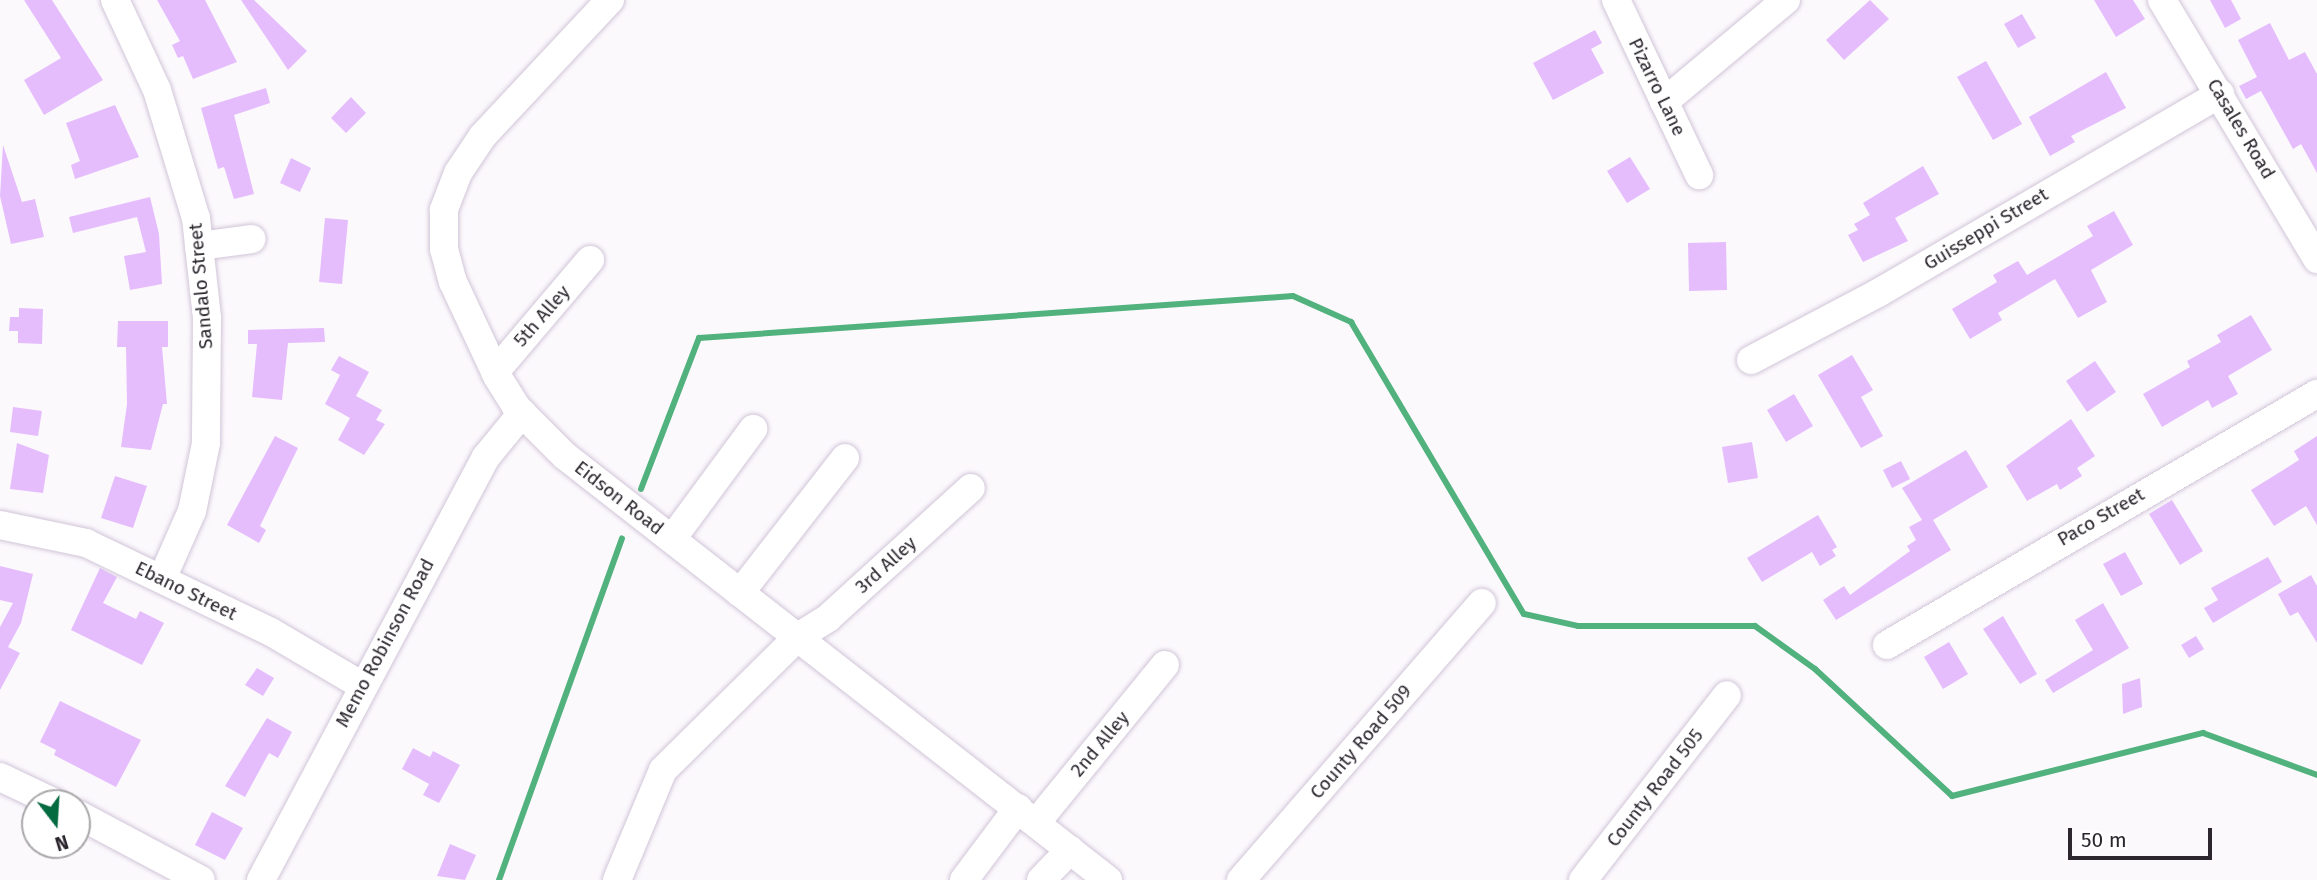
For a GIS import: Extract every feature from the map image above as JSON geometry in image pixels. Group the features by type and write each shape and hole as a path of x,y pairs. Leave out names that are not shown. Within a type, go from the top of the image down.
{"street":[{"name":"Sandalo Street","path":"115,0 157,90 196,218 207,318 206,443 191,512 162,579"},
{"name":"Eidson Road","path":"610,0 482,137 458,173 444,210 444,249 453,282 495,372 522,413 565,456 1108,880"},
{"name":"Pizarro Lane","path":"1616,0 1699,174"},
{"path":"1664,102 1786,0"},
{"name":"Casales Road","path":"2162,0 2317,259"},
{"name":"Guisseppi Street","path":"1751,360 1878,293 2220,94"},
{"path":"199,246 252,239"},
{"name":"5th Alley","path":"495,372 590,260"},
{"name":"Paco Street","path":"1887,645 2317,394"},
{"name":"Memo Robinson Road","path":"261,880 361,685 485,457 522,413"},
{"path":"672,539 753,429"},
{"path":"740,593 845,458"},
{"name":"3rd Alley","path":"617,880 663,770 798,638 828,618 971,488"},
{"name":"Ebano Street","path":"0,525 86,543 271,632 361,685"},
{"name":"County Road 509","path":"1241,880 1482,603"},
{"name":"2nd Alley","path":"964,880 1027,816 1165,665"},
{"name":"County Road 505","path":"1583,880 1727,695"},
{"path":"0,777 25,789"},
{"path":"91,821 201,880"},
{"path":"1041,880 1070,850"}],"building":[{"path":"24,0 52,0 103,80 44,115 24,80 61,58"},
{"path":"157,0 205,0 237,62 193,79 183,56 178,58 172,45 180,41"},
{"path":"241,0 254,0 307,51 288,70"},
{"path":"1870,0 1889,19 1844,60 1826,40"},
{"path":"2094,0 2133,0 2145,19 2116,37"},
{"path":"2210,0 2231,0 2241,19 2225,28"},
{"path":"2022,14 2036,38 2018,48 2004,24"},
{"path":"2270,23 2289,60 2305,52 2317,74 2317,173 2301,144 2293,149 2261,91 2246,99 2239,86 2257,77 2238,40"},
{"path":"1595,30 1602,43 1591,49 1604,73 1553,100 1533,63"},
{"path":"1986,61 2022,124 1993,140 1957,77"},
{"path":"2106,72 2126,108 2071,136 2075,142 2050,156 2029,117"},
{"path":"266,88 270,103 234,115 254,194 234,199 224,167 218,169 201,108"},
{"path":"351,97 366,113 346,133 331,118"},
{"path":"115,105 139,157 75,179 71,165 80,161 66,123"},
{"path":"3,145 22,202 35,199 44,237 11,244 0,196"},
{"path":"1630,157 1650,189 1627,203 1607,171"},
{"path":"291,158 311,168 300,192 280,183"},
{"path":"1923,166 1939,194 1895,218 1908,241 1863,262 1848,235 1858,230 1854,224 1870,215 1863,203"},
{"path":"150,197 159,234 162,284 130,290 124,256 146,252 137,217 73,233 69,217"},
{"path":"2114,211 2133,245 2091,270 2107,302 2078,318 2055,279 1998,313 2002,320 1970,339 1952,309 1997,282 1993,275 2018,261 2027,275 2093,236 2087,226"},
{"path":"325,218 348,220 342,284 319,282"},
{"path":"1726,242 1727,290 1689,291 1688,243"},
{"path":"19,308 43,309 42,344 18,343 18,331 9,331 10,317 19,317"},
{"path":"2251,315 2272,350 2228,376 2238,394 2212,408 2208,400 2162,427 2143,394 2190,367 2187,361 2221,342 2217,335"},
{"path":"118,321 168,321 168,347 162,347 167,404 163,404 151,450 121,447 127,404 126,347 117,347"},
{"path":"324,328 325,342 288,343 282,400 252,397 257,344 248,344 248,330"},
{"path":"1852,355 1873,390 1861,397 1883,436 1861,448 1818,375"},
{"path":"339,356 369,372 356,396 382,410 376,420 385,424 364,455 338,440 350,418 325,404 340,375 331,370"},
{"path":"2095,361 2116,392 2087,412 2066,381"},
{"path":"1794,394 1813,426 1786,442 1767,410"},
{"path":"13,407 42,411 38,436 10,432"},
{"path":"2071,419 2095,456 2077,468 2082,476 2060,490 2057,484 2027,501 2006,466"},
{"path":"275,436 298,448 260,526 266,530 259,543 227,525"},
{"path":"2317,436 2317,525 2306,506 2274,526 2251,490 2299,460 2294,451"},
{"path":"1752,442 1758,478 1728,483 1722,447"},
{"path":"17,443 49,455 43,493 10,489"},
{"path":"1966,450 1988,487 1933,520 1951,550 1836,620 1823,600 1844,586 1850,595 1910,551 1907,546 1916,540 1909,527 1922,520 1902,488"},
{"path":"1901,461 1910,479 1892,488 1883,470"},
{"path":"115,476 147,486 133,528 101,518"},
{"path":"2172,500 2203,551 2180,565 2149,514"},
{"path":"1818,515 1837,547 1832,550 1836,556 1820,566 1812,552 1762,582 1747,558"},
{"path":"2125,552 2143,584 2121,596 2103,564"},
{"path":"2268,557 2282,582 2213,623 2204,608 2218,600 2211,588"},
{"path":"0,566 33,574 21,623 8,647 20,653 0,690 0,627 13,603 0,600"},
{"path":"100,568 117,577 103,603 136,619 140,611 164,623 142,665 71,630"},
{"path":"2311,575 2317,586 2317,643 2298,612 2290,616 2278,594"},
{"path":"2103,603 2129,648 2053,693 2045,680 2093,650 2075,620"},
{"path":"2003,616 2037,674 2020,684 1983,629"},
{"path":"2196,636 2204,649 2189,658 2181,645"},
{"path":"1949,642 1968,674 1943,689 1924,657"},
{"path":"257,668 274,678 263,696 245,685"},
{"path":"2140,678 2142,707 2123,714 2122,684"},
{"path":"60,701 141,740 116,787 54,755 56,750 40,742"},
{"path":"267,718 292,732 278,758 269,753 245,797 225,786"},
{"path":"413,748 430,757 433,751 460,765 439,803 423,795 429,784 402,769"},
{"path":"212,812 243,828 225,860 195,845"},
{"path":"450,844 476,855 465,880 437,876"}],"waterway":[{"path":"641,489 699,338 1293,296 1351,322 1524,614 1578,626 1755,626 1815,669 1952,796 2203,733 2317,775"},
{"path":"499,880 622,539"}]}
